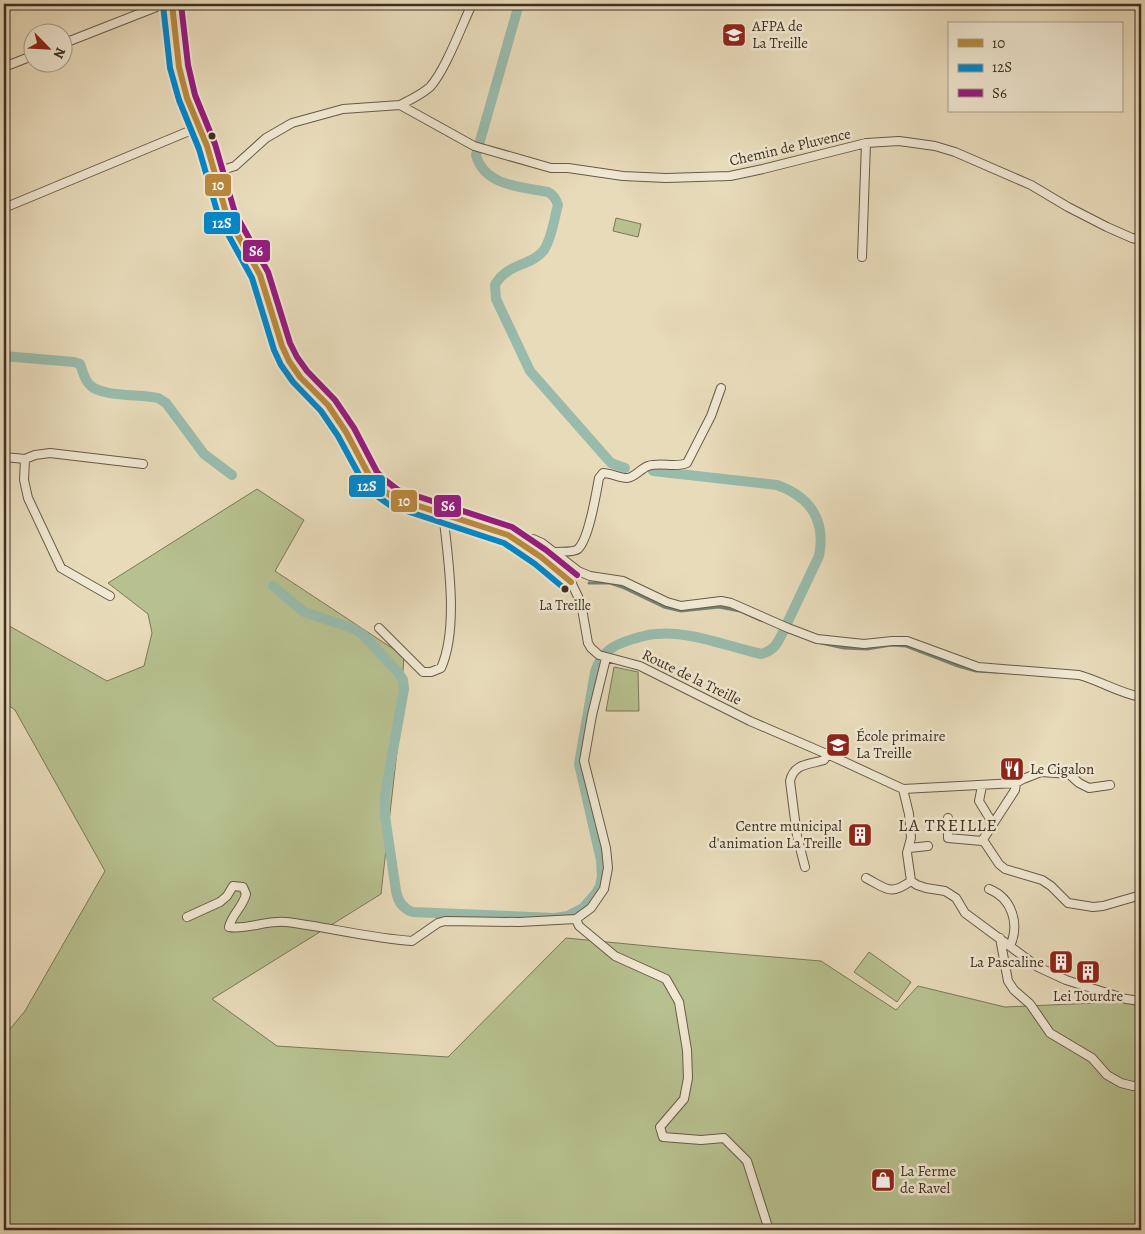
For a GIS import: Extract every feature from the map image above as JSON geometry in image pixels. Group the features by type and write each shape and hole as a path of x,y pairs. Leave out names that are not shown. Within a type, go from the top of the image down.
{"street":[{"path":"72,40 164,4"},
{"path":"172,4 179,67 187,98 216,172 228,216 260,275 288,361 300,377 328,404 346,432 370,477 379,487 394,498 499,531 524,544 549,562 571,582 582,603 588,643 591,648 604,657 584,761 606,848 608,868 604,889 591,908 576,920 519,922 445,921 438,923 412,941 284,922 265,922 237,929 228,927 231,918 244,900 246,894 243,887 233,886 227,896 220,902 187,917"},
{"path":"216,172 235,166 266,138 292,123 343,109 400,105 415,98 430,87 440,72 472,4"},
{"path":"4,68 22,60"},
{"name":"Chemin de Pluvence","path":"400,105 474,146 551,168 568,168 622,176 666,178 730,176 866,143 899,141 935,146 955,152 1030,185 1068,207 1141,240"},
{"path":"4,208 199,127"},
{"path":"862,257 866,143"},
{"path":"555,552 575,551 578,549 587,530 601,474 606,473 626,478 631,477 645,467 660,464 680,465 687,462 711,416 721,388"},
{"path":"4,457 25,459 50,453 143,464"},
{"path":"25,459 24,480 28,498 61,568 110,596"},
{"path":"379,628 423,672 431,672 441,668 446,658 450,619 449,573 443,514"},
{"path":"524,544 533,539 542,542 578,570 590,576 623,582 667,602 681,606 721,601 731,603 817,639 864,644 907,641 978,666 1079,675 1094,679 1126,694 1141,697"},
{"name":"Route de la Treille","path":"604,657 640,666 750,720 903,789"},
{"path":"805,867 797,836 790,781 792,773 796,769 802,765 824,760 827,755"},
{"path":"1110,785 1089,788 1079,783 1069,774 1041,772 1016,783 903,789 909,814 911,838 907,854 911,881 917,886 944,891 956,898 965,913 1038,968 1066,980 1126,999 1141,1001"},
{"path":"982,841 1015,790 1016,783"},
{"path":"982,786 979,801 993,824"},
{"path":"948,818 948,838 982,841 1005,869 1042,880 1068,903 1093,907 1103,906 1141,895"},
{"path":"909,848 928,846"},
{"path":"866,878 888,889 898,890 911,881"},
{"path":"989,889 998,892 1011,909 1016,928 1010,946"},
{"path":"576,920 579,926 615,956 666,979 679,1002 687,1050 688,1078 684,1099 660,1127 664,1137 701,1140 724,1138 747,1161 769,1230"},
{"path":"1000,938 1008,981 1014,990 1030,1004 1050,1032 1092,1058 1106,1075 1121,1083 1133,1086 1141,1085"}],"green space":[{"path":"616,218 641,224 638,237 613,231"},
{"path":"257,489 304,520 275,571 404,656 398,742 381,894 212,999 277,1046 448,1057 566,938 821,961 896,1010 918,986 1005,1007 1141,1001 1141,1230 4,1230 4,1036 25,1011 105,871 15,710 4,702 4,623 107,681 144,666 152,633 148,614 108,583"},
{"path":"614,667 638,672 639,711 606,711"},
{"path":"869,952 911,982 897,1002 854,972"}],"waterway":[{"path":"519,4 476,155 480,165 495,179 516,186 548,192 552,194 558,205 551,234 544,250 533,259 506,272 500,278 495,285 496,299 530,371 611,463 625,468"},
{"path":"4,356 74,362 80,364 86,381 95,389 103,392 158,398 166,403 204,454 232,475"},
{"path":"273,586 304,612 352,628 362,634 398,672 403,680 404,689 385,795 385,816 396,891 402,905 413,912 554,918 568,916 583,908 596,893 602,876 601,860 579,764 595,672 601,659 609,650 626,641 650,634 668,633 709,640 761,654 768,651 779,640 819,556 821,543 818,521 807,504 789,490 777,485 653,471"},
{"path":"589,583 610,583 664,607 681,611 719,607 740,611 760,620"},
{"path":"821,643 844,648 867,649 891,645 906,646 958,666 976,671 997,672"}],"transit line":[{"name":"10","path":"172,4 179,67 187,98 207,146 227,216 260,275 282,346 300,377 328,405 346,432 370,477 379,487 394,498 508,535 541,557 571,582"},
{"name":"S6","path":"181,4 188,65 195,95 215,144 235,213 268,272 290,343 297,357 307,371 335,400 354,428 377,472 385,480 398,490 512,527 546,550 577,575"},
{"name":"12S","path":"163,5 170,68 179,100 199,149 219,218 252,278 274,350 281,365 293,382 321,411 338,436 363,482 374,494 391,506 504,543 535,564 565,589"}],"place":[{"name":"AFPA de La Treille","path":"734,35"},
{"name":"La Treille","path":"565,589"},
{"name":"École primaire La Treille","path":"838,745"},
{"name":"Le Cigalon","path":"1012,769"},
{"name":"Centre municipal d'animation La Treille","path":"860,835"},
{"name":"La Pascaline","path":"1061,962"},
{"name":"Lei Tourdre","path":"1088,972"},
{"name":"La Ferme de Ravel","path":"883,1180"}],"district":[{"name":"LA TREILLE","path":"948,825"}]}
